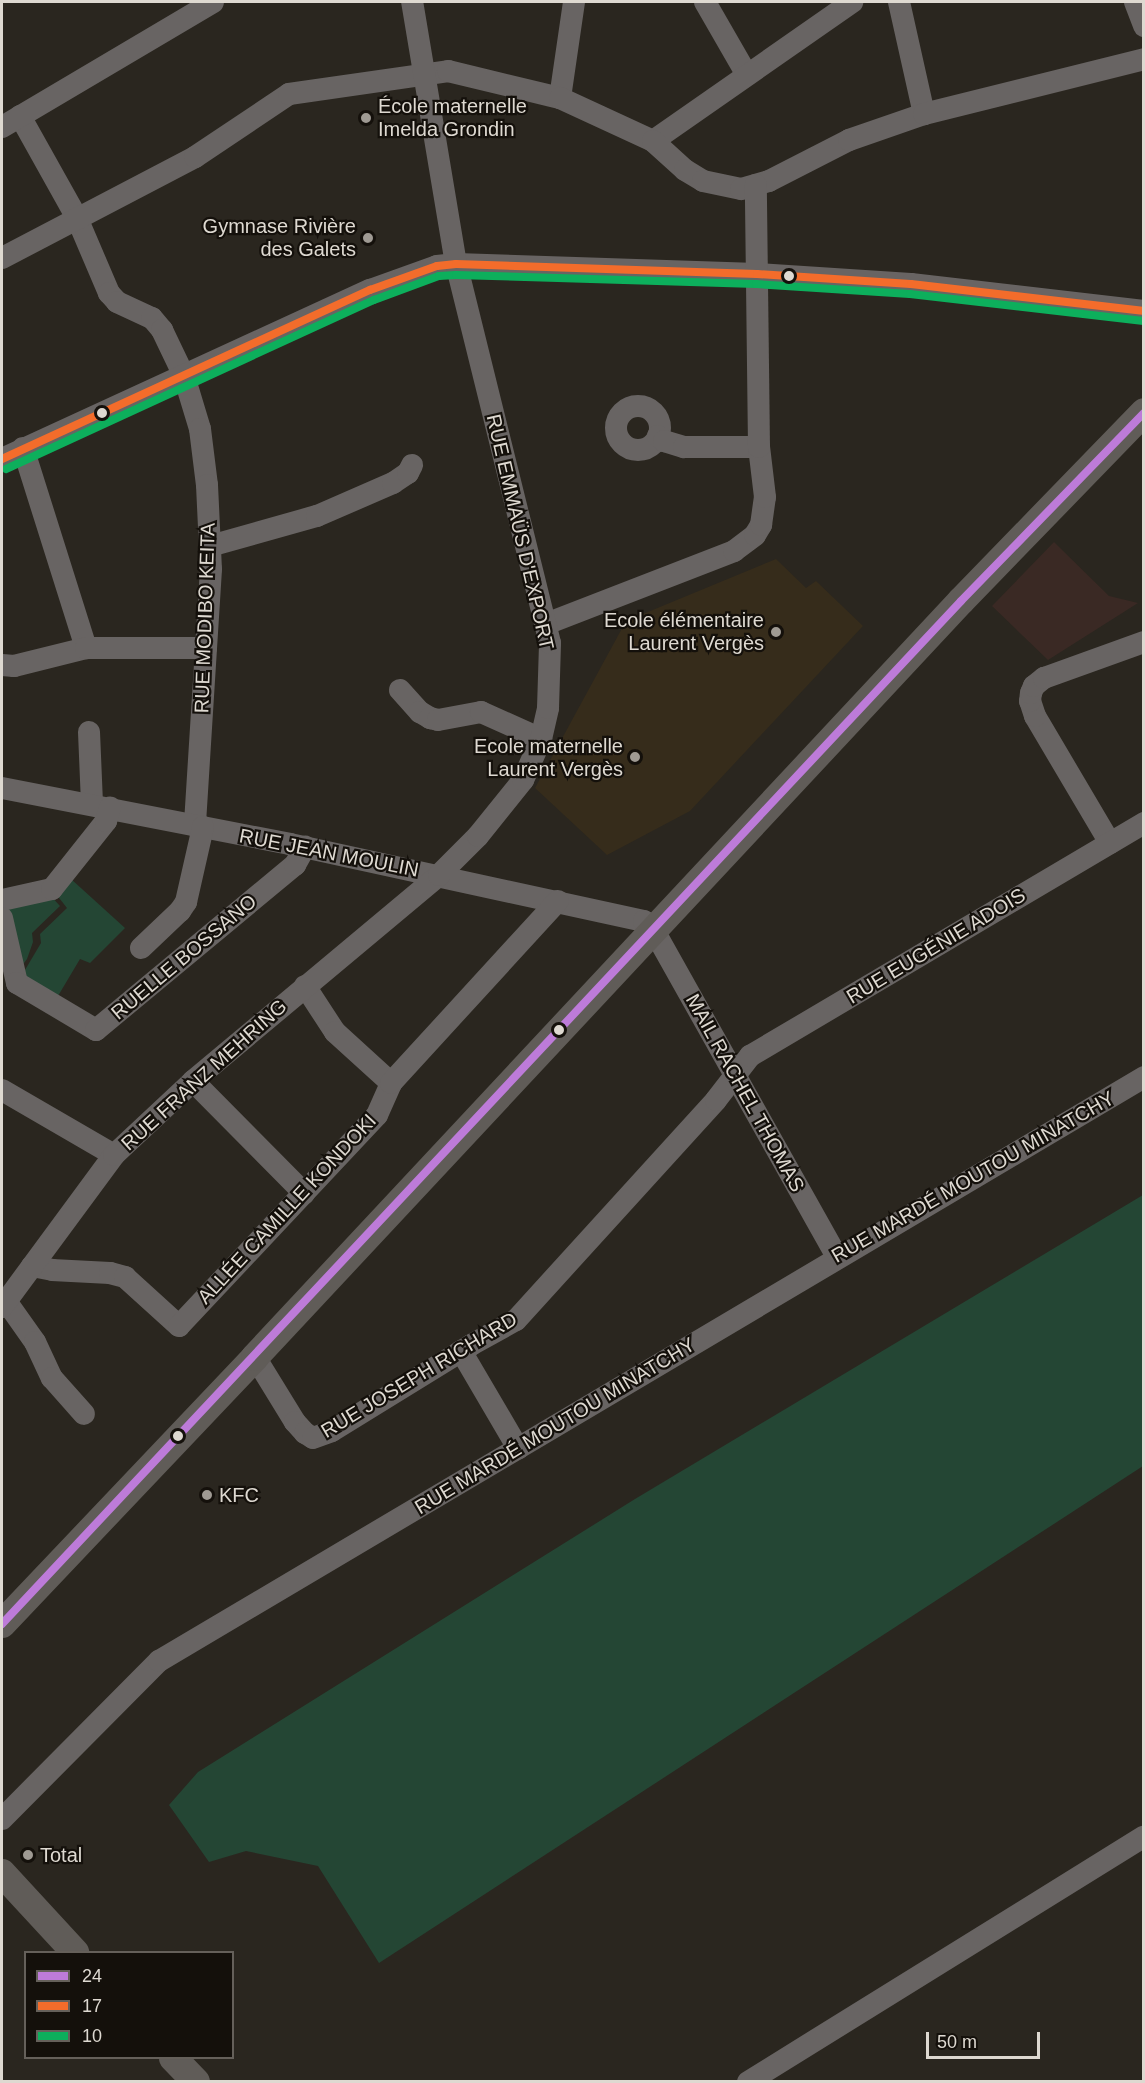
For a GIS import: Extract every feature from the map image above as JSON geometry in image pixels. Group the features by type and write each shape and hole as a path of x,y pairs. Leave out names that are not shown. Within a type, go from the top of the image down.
{"main road":[{"path":"2,1624 255,1357 961,601 1143,412"},
{"path":"2,1873 73,1951"},
{"path":"174,2059 196,2082"}],"street":[{"path":"11,122 213,2"},
{"name":"RUE EMMAÜS D'EXPORT","path":"412,2 456,264 546,624 550,673 548,708 541,739 523,780 478,836 439,875"},
{"path":"560,98 574,2"},
{"path":"705,2 747,75"},
{"path":"653,141 852,2"},
{"path":"899,2 924,114"},
{"path":"1135,2 1143,26"},
{"path":"2,258 195,157 290,94 422,72 448,70 560,98 653,141 685,170 703,181 741,189 756,185 849,140 924,114 1143,59"},
{"name":"RUE MODIBO KEITA","path":"11,122 76,218 109,293 117,302 152,318 162,330 184,376 200,429 210,546 199,827 186,902 180,911 141,948"},
{"path":"546,624 734,551 755,535 764,514 765,497 759,447 756,185"},
{"path":"2,459 377,287 437,266 456,264 757,274 910,284 1143,311"},
{"path":"658,436 664,441 684,447 759,447"},
{"path":"23,448 86,648"},
{"path":"210,546 317,516 393,483 408,473 411,465"},
{"path":"1110,843 1035,716 1030,701 1031,693 1034,686 1044,678 1143,642"},
{"path":"2,665 14,666 86,648 206,648"},
{"path":"400,690 420,712 430,718 438,720 481,712 541,739"},
{"path":"2,900 52,889 106,821 101,806 89,732"},
{"name":"RUE JEAN MOULIN","path":"2,788 439,875 644,921 653,929"},
{"name":"RUE EUGÉNIE ADOIS","path":"735,1075 750,1056 1143,823"},
{"name":"RUELLE BOSSANO","path":"2,918 9,989 96,1030 295,865 305,847"},
{"name":"RUE FRANZ MEHRING","path":"4,1304 114,1155 192,1081 439,875"},
{"name":"ALLÉE CAMILLE KONDOKI","path":"32,1266 52,1270 125,1276 179,1326 377,1115 391,1083 558,901"},
{"name":"MAIL RACHEL THOMAS","path":"653,929 837,1257"},
{"path":"305,986 335,1032 391,1083"},
{"name":"RUE JOSEPH RICHARD","path":"255,1357 295,1422 313,1438 333,1431 461,1351 516,1320 716,1100 735,1075"},
{"name":"RUE MARDÉ MOUTOU MINATCHY","path":"2,1819 159,1661 1143,1077"},
{"path":"192,1081 304,1192"},
{"path":"2,1090 114,1155"},
{"path":"4,1304 35,1342 52,1378 84,1414"},
{"path":"461,1351 518,1448"},
{"path":"748,2082 1143,1836"}],"shaded area":[{"path":"1054,542 1109,596 1138,603 1048,660 992,606"},
{"path":"776,559 806,588 816,581 863,626 690,811 607,855 535,788 626,621"}],"green space":[{"path":"71,879 125,928 90,963 80,959 58,996 22,975 41,943 40,934 67,908 56,894"},
{"path":"49,894 60,906 32,933 33,942 27,959 16,974 5,922 12,901"},
{"path":"1143,1195 1143,1466 379,1963 318,1866 246,1851 209,1862 169,1805 198,1772 635,1499"}],"transit line":[{"name":"17","path":"2,459 370,290 437,266 456,264 757,274 911,284 1144,311"},
{"name":"10","path":"6,469 374,300 439,276 756,284 910,294 1143,321"},
{"name":"24","path":"2,1624 961,601 1144,413"}],"place":[{"name":"École maternelle Imelda Grondin","path":"366,118"},
{"name":"Gymnase Rivière des Galets","path":"368,238"},
{"name":"Ecole élémentaire Laurent Vergès","path":"776,632"},
{"name":"Ecole maternelle Laurent Vergès","path":"635,757"},
{"name":"KFC","path":"207,1495"},
{"name":"Total","path":"28,1855"}]}
